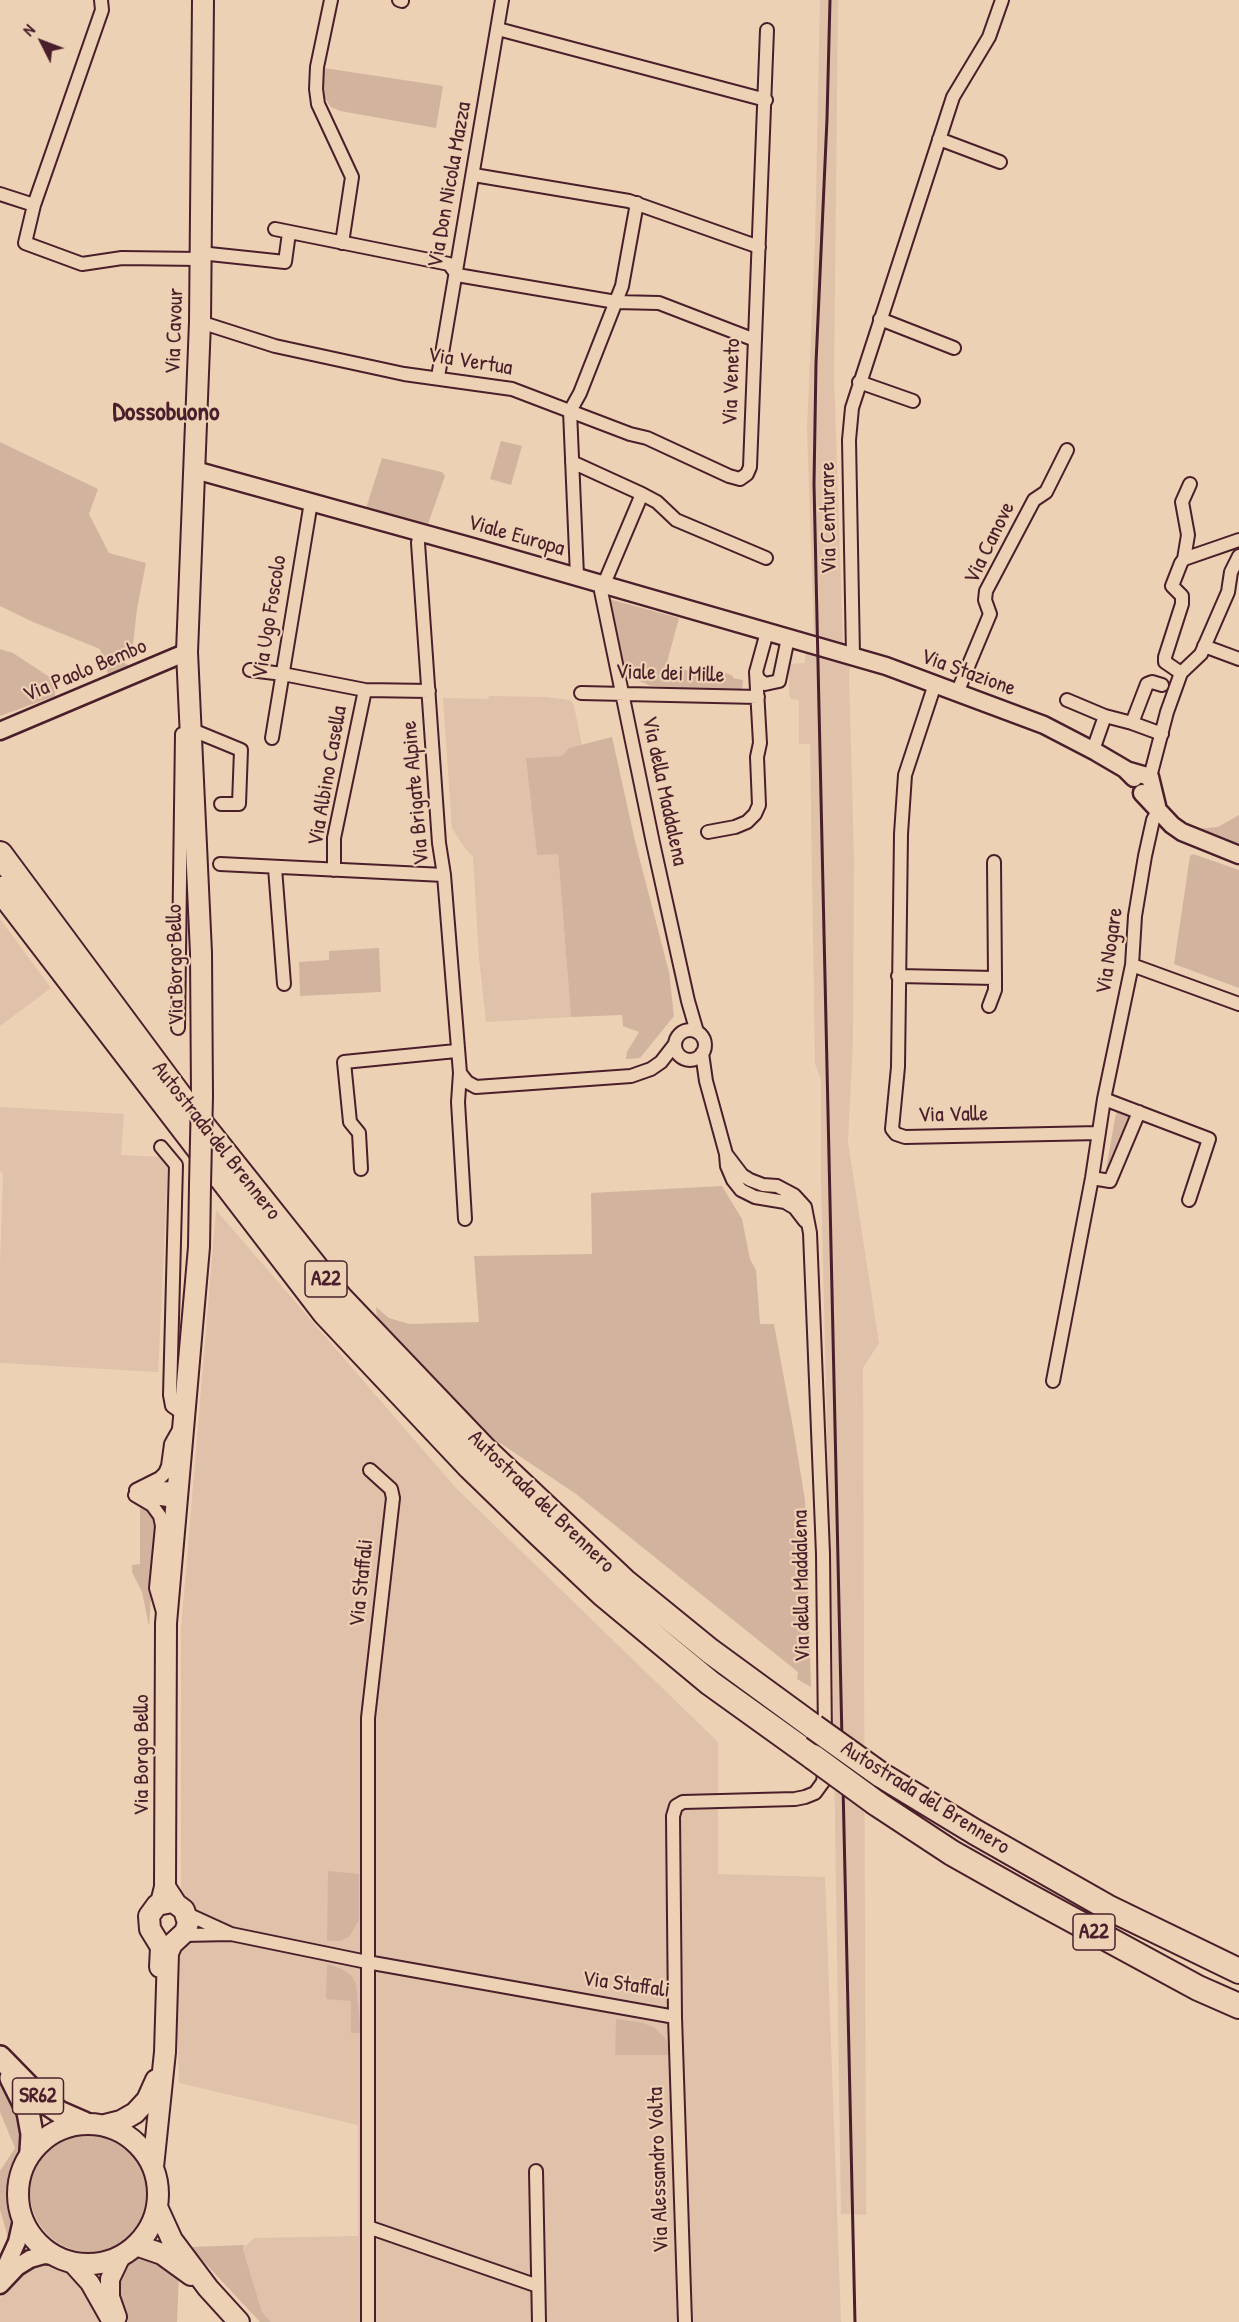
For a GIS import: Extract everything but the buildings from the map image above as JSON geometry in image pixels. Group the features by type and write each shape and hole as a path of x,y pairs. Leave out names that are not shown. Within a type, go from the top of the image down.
{"highway":[{"name":"Autostrada del Brennero","path":"0,854 187,1106 340,1298 484,1449 624,1581 710,1651 881,1775 975,1832 1107,1907 1239,1971"},
{"name":"Autostrada del Brennero","path":"0,889 325,1313 471,1467 603,1594 710,1683 876,1803 952,1853 1198,1988 1239,2006"},
{"name":"SR62","path":"0,2058 43,2101 61,2113 84,2123"},
{"name":"SR62","path":"0,2058 28,2112 32,2134 31,2151"}],"main road":[{"name":"Via Cavour","path":"187,658 200,322 203,0"},
{"name":"Via Borgo Bello","path":"153,2167 165,2052 168,1953 172,1944 181,1937 188,1923 172,1902 166,1623 199,1247 202,1096 201,953 187,658"},
{"name":"Via Borgo Bello","path":"105,2125 120,2121 135,2113 147,2100 156,2082 161,1947 152,1933 148,1920 153,1908 172,1902"},
{"path":"157,1939 171,1941 181,1937"},
{"name":"Via Borgo Bello","path":"112,2322 90,2283 64,2259 36,2241 22,2220 18,2203 18,2185 22,2167 31,2151 55,2132 84,2123 105,2125 134,2140 153,2167 158,2187 157,2207 152,2221 128,2250 110,2279 110,2297 118,2322"},
{"path":"157,2207 172,2240 208,2288 239,2322"},
{"path":"64,2259 89,2264 105,2262 128,2250 162,2254 208,2288"}],"street":[{"path":"101,0 102,10 34,205 25,243 82,264 122,258 200,256 285,262 289,233"},
{"path":"331,0 316,89 318,104 352,177 342,243"},
{"name":"Via Don Nicola Mazza","path":"438,377 502,0"},
{"name":"Via Centurare","path":"853,655 849,440 852,408 953,97 989,38 1002,0"},
{"path":"498,29 765,100"},
{"name":"Via Veneto","path":"570,411 630,434 647,438 729,476 740,479 747,474 750,467 767,30"},
{"path":"939,139 1000,162"},
{"path":"474,175 637,203 759,247"},
{"path":"0,194 34,205"},
{"path":"577,576 570,411 580,393 622,286 637,203"},
{"path":"274,229 449,264 457,274 616,302 659,303 755,340"},
{"path":"880,319 954,348"},
{"name":"Via Vertua","path":"200,322 275,346 404,374 512,389 570,411"},
{"path":"859,382 913,401"},
{"name":"Via Canove","path":"957,693 990,614 985,600 986,591 1034,500 1046,492 1067,450"},
{"path":"572,462 657,502 676,520 766,558"},
{"name":"Viale Europa","path":"195,470 577,576 824,648"},
{"path":"1181,673 1165,662 1165,657 1182,604 1182,596 1172,586 1184,559 1188,535 1182,502 1190,484"},
{"path":"604,585 642,494"},
{"name":"Via Ugo Foscolo","path":"272,738 311,502"},
{"name":"Via Brigate Alpine","path":"420,532 418,543 439,843 444,875 456,1051 460,1073 458,1102 465,1219"},
{"path":"1184,559 1239,540"},
{"path":"1140,780 1162,735 1167,712 1181,673 1201,654 1228,592 1231,572 1239,556"},
{"name":"Via della Maddalena","path":"604,585 601,591 653,843 690,1006 697,1032 704,1039 702,1053 706,1081 726,1154 727,1166 733,1180 741,1190 755,1197 785,1202 795,1208 803,1216 810,1233 823,1554 825,1737 822,1782 815,1793 795,1799 691,1801 676,1806"},
{"name":"Viale dei Mille","path":"767,632 756,672 758,679 765,684 779,681 788,638"},
{"path":"1204,646 1239,659"},
{"name":"Via Stazione","path":"824,648 853,655 1044,724 1093,750 1140,780 1158,811 1182,832 1239,855"},
{"name":"Via Paolo Bembo","path":"0,731 187,658"},
{"path":"250,670 365,690 429,691"},
{"path":"708,832 735,827 747,822 755,814 759,805 756,672"},
{"path":"1132,723 1148,684 1152,682 1162,685"},
{"name":"Via Valle","path":"935,684 906,775 901,834 898,1078 892,1126 896,1134 905,1137 1099,1133"},
{"name":"Via Albino Casella","path":"334,870 334,838 365,690"},
{"name":"Viale dei Mille","path":"581,693 758,697"},
{"path":"1067,700 1105,716 1132,723 1162,735"},
{"path":"1093,750 1105,716"},
{"path":"190,725 241,750 239,804 221,804"},
{"name":"Via Borgo Bello","path":"178,1028 182,728 190,725"},
{"name":"Via Nogare","path":"1053,1382 1092,1178 1104,1099 1132,965 1135,916 1145,856 1153,820 1158,811"},
{"path":"989,1006 995,978 994,861"},
{"path":"220,864 444,875"},
{"path":"275,868 284,984"},
{"path":"1132,965 1239,1004"},
{"path":"898,976 995,978"},
{"name":"Via della Maddalena","path":"690,1006 682,1032 678,1035 675,1044 678,1054 685,1058 706,1081"},
{"path":"682,1032 693,1030 697,1032"},
{"path":"460,1073 467,1082 476,1087 631,1076 651,1069 665,1060 675,1044"},
{"path":"361,1169 359,1133 350,1122 344,1062 456,1051"},
{"path":"665,1060 702,1053"},
{"path":"1104,1099 1209,1139 1189,1200"},
{"path":"1092,1178 1110,1181 1139,1112"},
{"path":"161,1147 176,1165 170,1395 172,1406 184,1418"},
{"name":"Via Borgo Bello","path":"166,1623 156,1588 162,1526 160,1516 152,1505 135,1492 165,1473 171,1444 184,1418"},
{"name":"Via Staffali","path":"367,1962 368,1718 393,1498 391,1489 370,1470"},
{"path":"135,1492 176,1495"},
{"name":"Via Staffali","path":"181,1937 231,1934 367,1962 675,2018 673,1816 676,1806"},
{"name":"Via Staffali","path":"172,1902 231,1934"},
{"path":"367,1962 368,2322"},
{"name":"Via Alessandro Volta","path":"675,2018 685,2322"},
{"path":"536,2171 539,2322"},
{"path":"0,2278 17,2242 22,2220"},
{"path":"368,2227 538,2286"},
{"path":"0,2285 17,2267 30,2259 44,2255 64,2259"}],"shaded area":[{"path":"820,0 838,0 834,377 843,644 814,637 807,429 815,242"},
{"path":"324,68 443,86 436,128 340,111 331,107 324,97"},
{"path":"501,441 522,446 511,485 490,479"},
{"path":"0,442 98,489 89,514 109,553 146,563 133,644 122,661 129,666 108,674 100,649 0,606"},
{"path":"382,458 442,472 445,476 428,524 366,508"},
{"path":"609,599 679,618 666,666 705,674 707,668 729,674 733,678 743,680 742,692 651,686 633,678 625,670"},
{"path":"0,649 13,653 51,678 54,682 55,696 0,716"},
{"path":"805,651 816,651 851,660 849,677 854,859 853,1038 848,1142 879,1343 863,1368 866,2215 841,2214 821,1080 815,1064 810,744 799,744 799,700 791,699 789,694 789,664 805,663"},
{"path":"490,696 546,697 569,700 574,706 582,745 569,748 562,756 527,758 537,855 558,853 571,1017 486,1022 479,958 473,857 452,828 443,698 486,699"},
{"path":"612,737 635,841 669,972 674,1016 640,1058 626,1059 627,1052 639,1032 623,1026 622,1015 571,1017 558,854 537,855 526,758 562,756 569,748"},
{"path":"1239,815 1239,845 1195,829 1218,827"},
{"path":"1193,854 1239,870 1239,988 1174,964 1190,856"},
{"path":"0,919 51,988 0,1026"},
{"path":"379,948 381,992 300,996 299,962 329,960 329,951"},
{"path":"0,1107 124,1114 121,1155 165,1157 168,1164 158,1372 0,1363 3,1174 0,1170"},
{"path":"1117,1108 1131,1113 1110,1170 1106,1169"},
{"path":"722,1186 742,1219 750,1259 756,1270 760,1324 774,1324 793,1427 805,1500 811,1687 797,1679 798,1672 576,1494 500,1443 488,1444 374,1321 377,1318 376,1307 389,1318 409,1324 479,1322 474,1256 592,1254 591,1193"},
{"path":"216,1210 455,1487 718,1742 718,1874 825,1877 841,2322 271,2322 262,2312 243,2249 254,2238 358,2236 358,2125 179,2083 177,2009 181,1913 181,1630"},
{"path":"140,1508 150,1512 156,1524 149,1626 142,1592 132,1572 132,1565 140,1564"},
{"path":"328,1871 359,1874 359,1920 349,1937 340,1941 327,1941"},
{"path":"327,1964 351,1975 356,1984 361,2033 351,2033 351,2001 326,1999"},
{"path":"616,2019 643,2023 655,2028 665,2038 670,2055 615,2055"},
{"path":"0,2073 20,2111 25,2145 12,2178 10,2199 15,2219 9,2241 0,2210 0,2171 15,2148 0,2112"},
{"path":"90,2132 113,2136 133,2149 146,2169 150,2192 146,2215 133,2235 113,2248 90,2252 67,2248 47,2235 34,2215 30,2192 34,2169 47,2149 67,2136"},
{"path":"245,2245 243,2249 262,2312 271,2322 260,2322 190,2247"},
{"path":"140,2253 179,2274 177,2322 128,2322 117,2286 123,2263"},
{"path":"46,2264 63,2266 78,2275 105,2322 0,2322 0,2299 15,2278 28,2270"}],"railway":[{"path":"830,0 816,363 814,484 855,2322"}],"district":[{"name":"Dossobuono","path":"166,413"}]}
